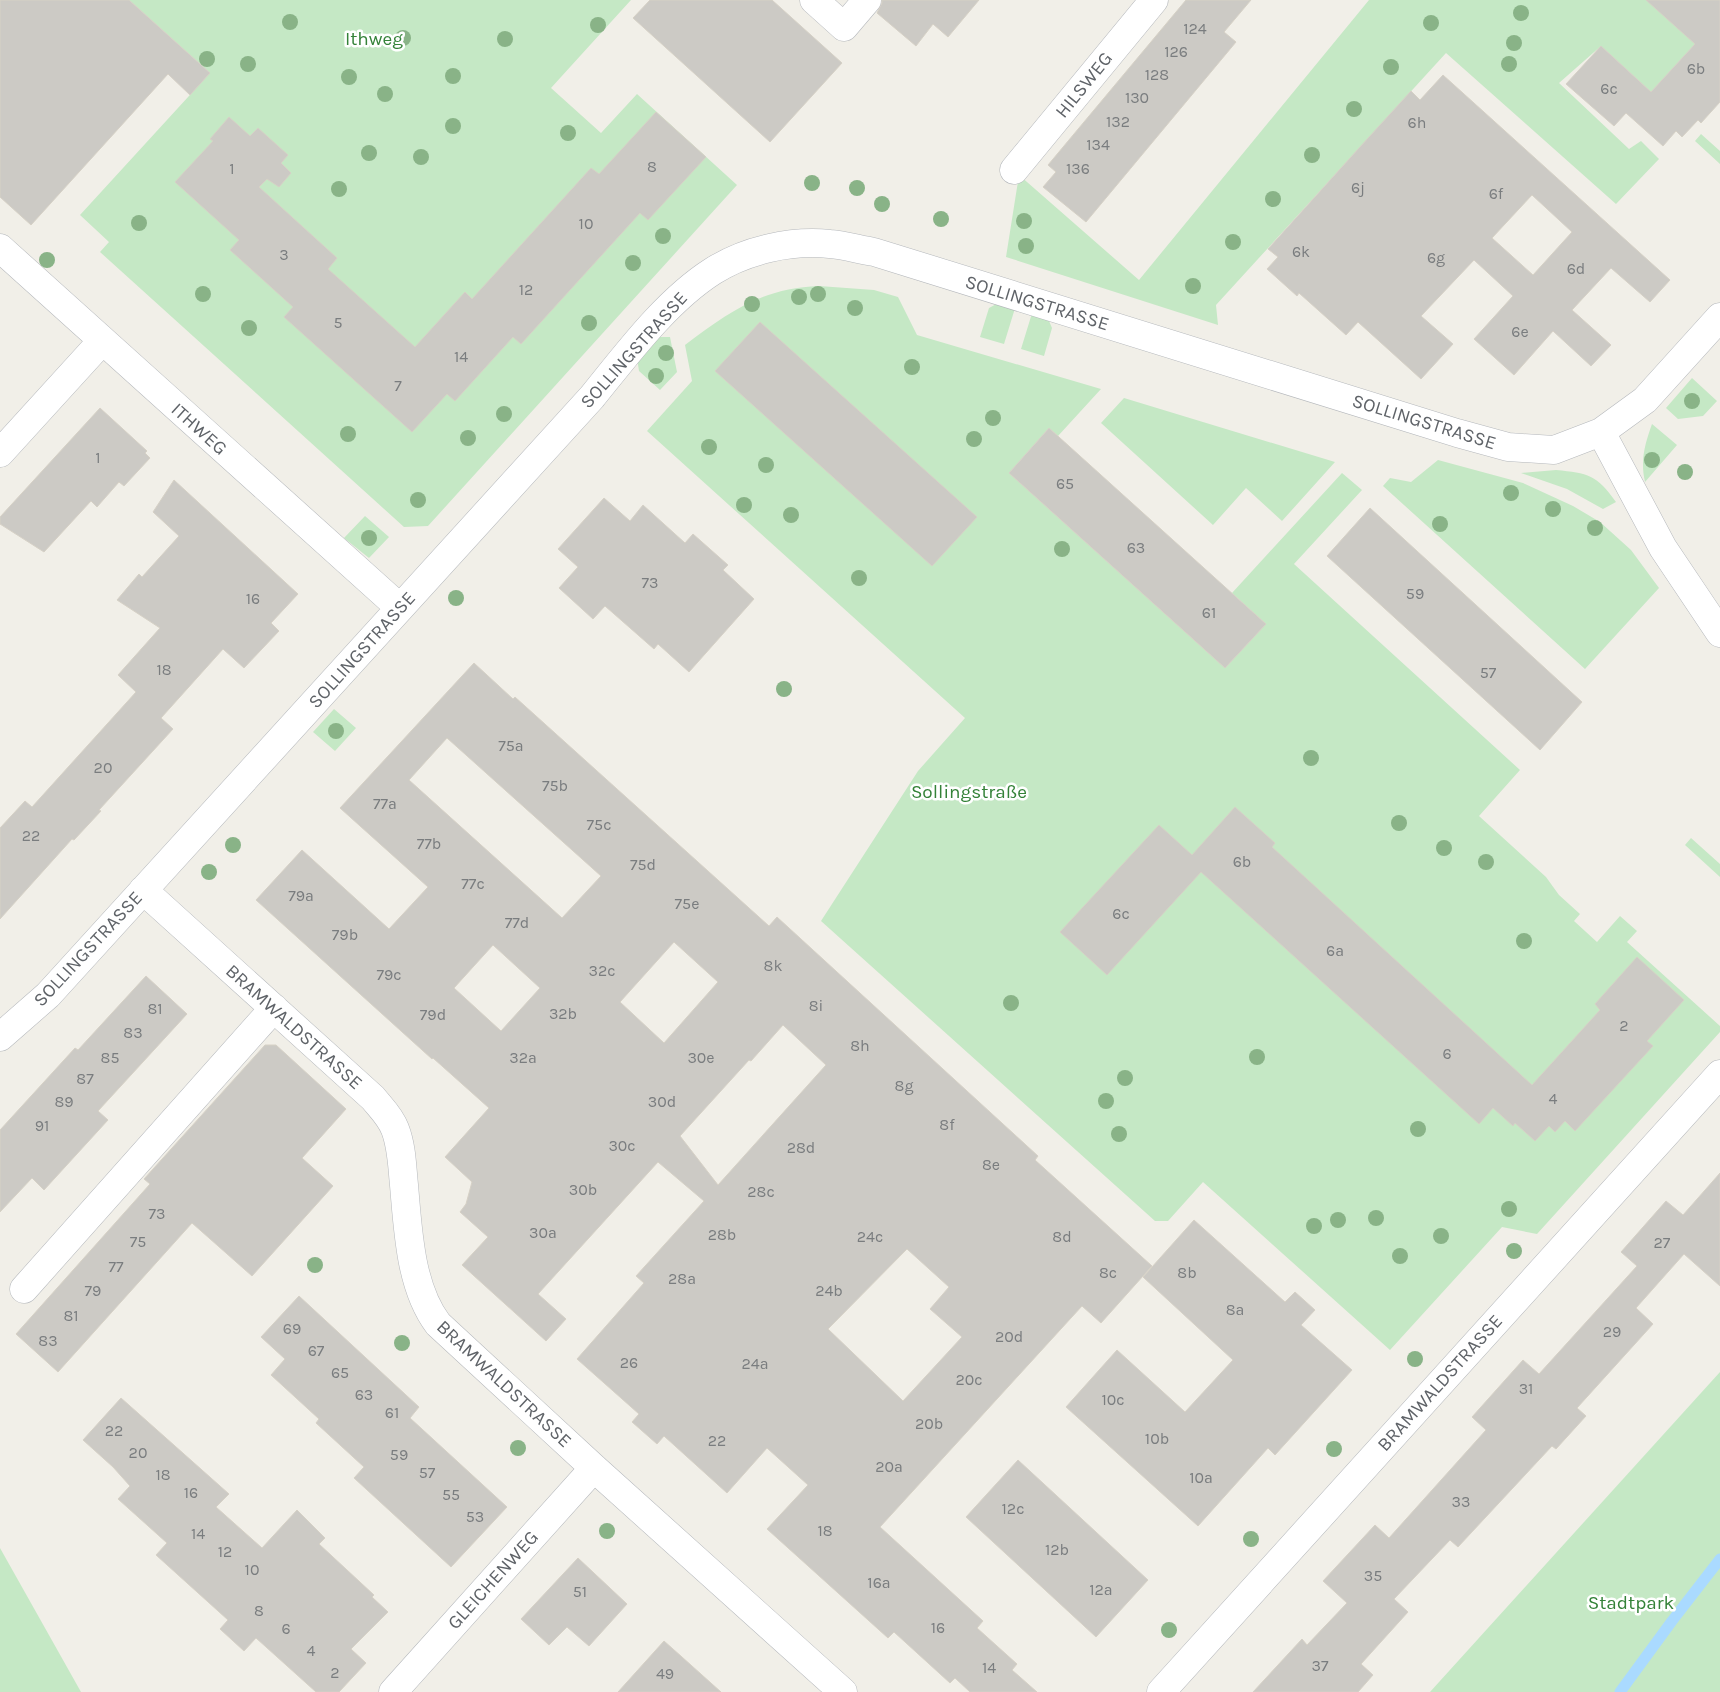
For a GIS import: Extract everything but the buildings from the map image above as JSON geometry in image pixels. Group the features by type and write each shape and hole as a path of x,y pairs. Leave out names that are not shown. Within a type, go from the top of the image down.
{"street":[{"path":"814,0 844,27 867,0"},
{"name":"HILSWEG","path":"1014,170 1154,0"},
{"name":"SOLLINGSTRASSE","path":"0,1037 16,1025 48,995 585,404 672,305 713,271 729,263 763,250 793,244 830,244 874,252 1457,433 1508,447 1554,450 1601,432 1645,400 1720,318"},
{"name":"ITHWEG","path":"0,248 400,608"},
{"path":"0,453 102,341"},
{"path":"1601,432 1663,548 1720,633"},
{"name":"BRAMWALDSTRASSE","path":"143,890 373,1098 388,1116 401,1148 408,1227 420,1290 430,1313 438,1324 594,1468 843,1692"},
{"path":"24,1289 274,1008"},
{"name":"BRAMWALDSTRASSE","path":"1160,1692 1720,1074"},
{"name":"GLEICHENWEG","path":"393,1692 594,1468"}],"green space":[{"name":"Ithweg","path":"129,0 631,0 551,88 601,133 637,94 737,185 428,526 404,527 100,252 109,242 80,215 210,73"},
{"path":"1369,0 1665,0 1687,36 1695,44 1651,92 1601,46 1559,83 1629,149 1641,141 1659,159 1616,204 1446,53 1216,305 1218,325 1006,257 1019,175 1139,280"},
{"path":"1701,134 1720,151 1720,164 1695,141"},
{"name":"Sollingstraße","path":"819,286 874,290 898,297 917,335 1101,389 1058,436 1049,428 1009,473 1225,668 1266,624 1232,593 1342,473 1362,490 1294,564 1520,770 1479,816 1546,877 1559,895 1580,914 1574,921 1597,942 1620,916 1637,931 1627,942 1720,1026 1720,1032 1537,1234 1502,1227 1390,1350 1203,1182 1168,1221 1155,1221 821,921 918,771 965,718 647,431 692,381 685,345 716,322 747,304 780,291"},
{"path":"1002,301 1016,305 1004,344 980,337 989,308"},
{"path":"1033,310 1046,314 1052,328 1044,356 1021,349"},
{"path":"657,337 670,337 677,372 660,390 639,371 637,358"},
{"path":"1692,378 1717,401 1703,416 1678,419 1666,408"},
{"path":"1124,398 1335,462 1282,521 1246,488 1213,525 1101,423"},
{"path":"1652,424 1677,445 1645,482 1644,452"},
{"path":"1438,460 1523,483 1573,506 1600,522 1631,550 1659,588 1585,669 1383,486 1390,478 1411,482"},
{"path":"1556,470 1576,472 1591,477 1603,486 1616,502 1603,509 1567,489 1521,473"},
{"path":"365,516 389,537 369,558 344,538"},
{"path":"334,709 356,728 335,751 313,732"},
{"path":"1691,838 1720,864 1720,877 1685,845"},
{"name":"Stadtpark","path":"1720,1372 1720,1692 1430,1692"},
{"path":"0,1548 81,1692 0,1692"}],"waterway":[{"path":"1620,1692 1720,1559"}]}
